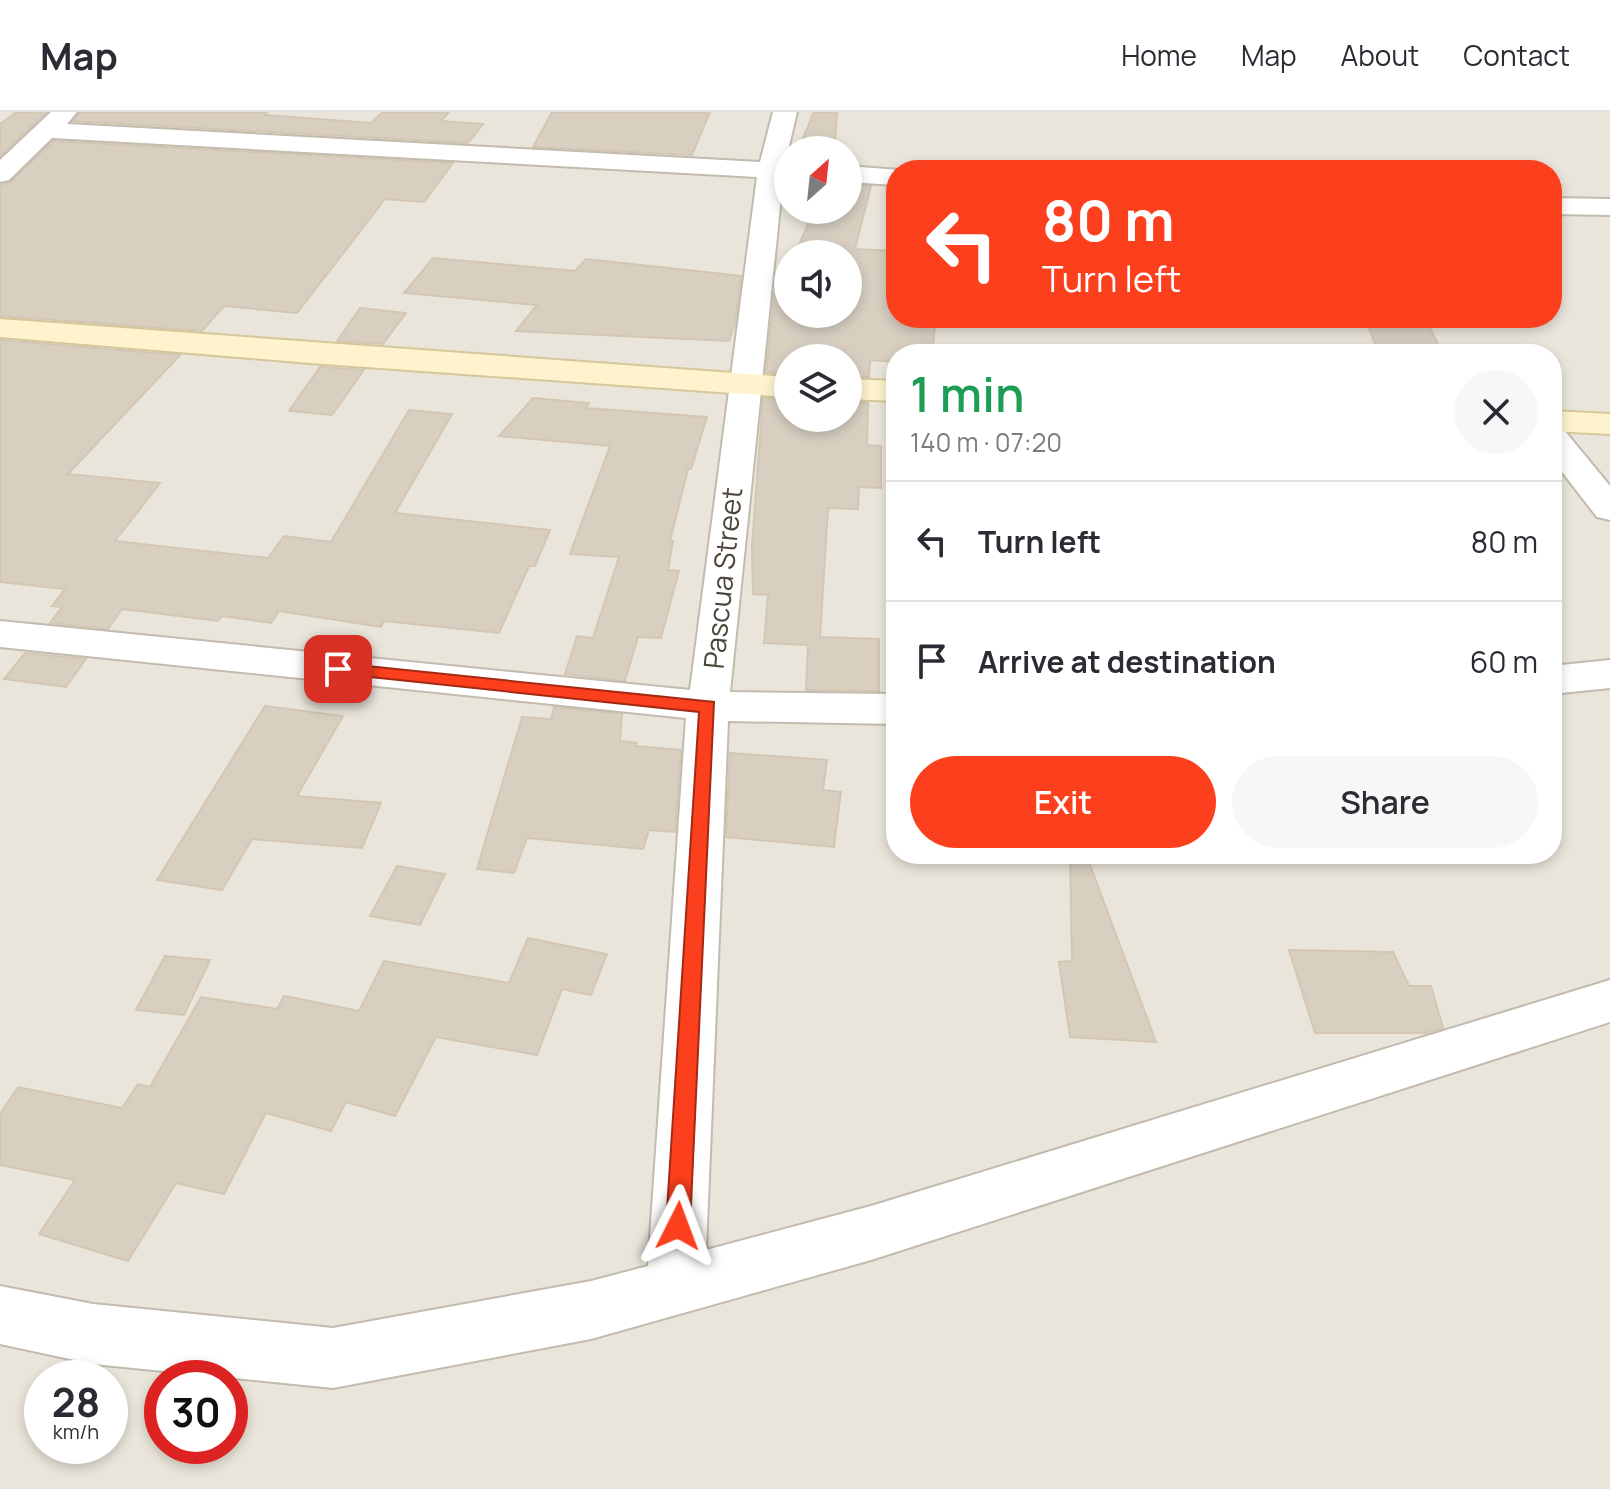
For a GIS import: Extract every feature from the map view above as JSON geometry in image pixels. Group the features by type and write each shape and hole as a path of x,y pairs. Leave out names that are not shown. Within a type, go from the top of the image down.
{"street":[{"name":"Pascua Street","path":"783,136 785,112"},
{"path":"0,174 57,121 774,170"},
{"path":"862,175 886,176"},
{"name":"Pascua Street","path":"675,1287 708,706 743,385 774,200"},
{"path":"1562,206 1610,207"},
{"path":"0,328 774,386"},
{"path":"862,390 886,391"},
{"path":"1562,422 1610,424"},
{"path":"1562,449 1610,509"},
{"path":"0,634 708,706 886,709"},
{"path":"1562,679 1610,674"},
{"path":"0,1315 93,1334 333,1358 591,1310 871,1233 1610,1001"}],"shaded area":[{"path":"0,112 1610,112 1610,1489 0,1489"}],"building":[{"path":"17,112 47,112 0,156 0,124"},
{"path":"80,112 267,112 265,115 371,123 383,112 449,112 441,121 483,124 468,143 73,121"},
{"path":"552,112 710,112 692,155 533,147"},
{"path":"814,112 837,112 836,136 804,136"},
{"path":"53,141 453,163 424,202 385,199 297,313 224,306 202,331 0,316 0,185 11,182"},
{"path":"862,186 871,186 862,221"},
{"path":"808,224 861,224 857,240 801,240"},
{"path":"862,249 886,251 886,328 935,328 933,344 886,344 886,361 870,360 869,377 862,377 862,344 774,344 774,373 766,372 774,297 774,328 862,328"},
{"path":"433,258 575,271 586,259 741,276 735,323 729,341 516,331 537,305 404,293"},
{"path":"360,308 406,313 383,344 337,341"},
{"path":"1369,328 1430,328 1438,344 1375,344"},
{"path":"0,340 180,355 68,474 160,483 115,541 268,558 284,536 331,542 409,410 452,414 395,513 550,530 535,566 529,566 499,633 384,621 381,627 279,611 271,623 222,616 218,621 122,609 108,629 50,623 62,607 52,606 65,589 0,582"},
{"path":"320,367 364,370 332,415 289,411"},
{"path":"533,398 589,403 586,408 707,417 691,469 688,469 670,541 673,541 668,570 679,571 661,638 638,637 625,681 565,674 577,636 593,638 619,557 570,554 610,446 499,436"},
{"path":"763,398 774,399 774,432 862,432 862,403 868,403 867,445 881,446 881,488 859,487 858,509 828,508 820,637 879,639 879,691 806,690 808,645 764,643 768,595 753,594 752,547"},
{"path":"25,653 86,659 66,687 4,679"},
{"path":"265,706 343,716 297,796 381,803 362,848 252,839 222,890 157,880"},
{"path":"554,707 622,714 620,741 636,743 636,746 681,750 675,832 649,830 643,849 527,838 514,873 477,869 522,717 551,719"},
{"path":"730,753 827,760 823,790 841,792 834,847 726,837"},
{"path":"1070,864 1090,864 1156,1042 1070,1037 1059,962 1072,961"},
{"path":"397,866 445,874 420,925 370,916"},
{"path":"528,938 607,954 591,995 562,989 537,1055 436,1037 395,1116 346,1102 331,1131 266,1113 224,1194 176,1183 128,1261 39,1234 75,1180 0,1165 0,1114 18,1087 122,1108 138,1084 150,1087 201,997 277,1009 284,996 359,1011 384,961 509,983"},
{"path":"1289,950 1393,952 1409,986 1431,986 1443,1028 1426,1033 1315,1033"},
{"path":"165,956 210,960 184,1015 136,1010"}],"route":[{"path":"338,669 708,706 678,1226"}]}
